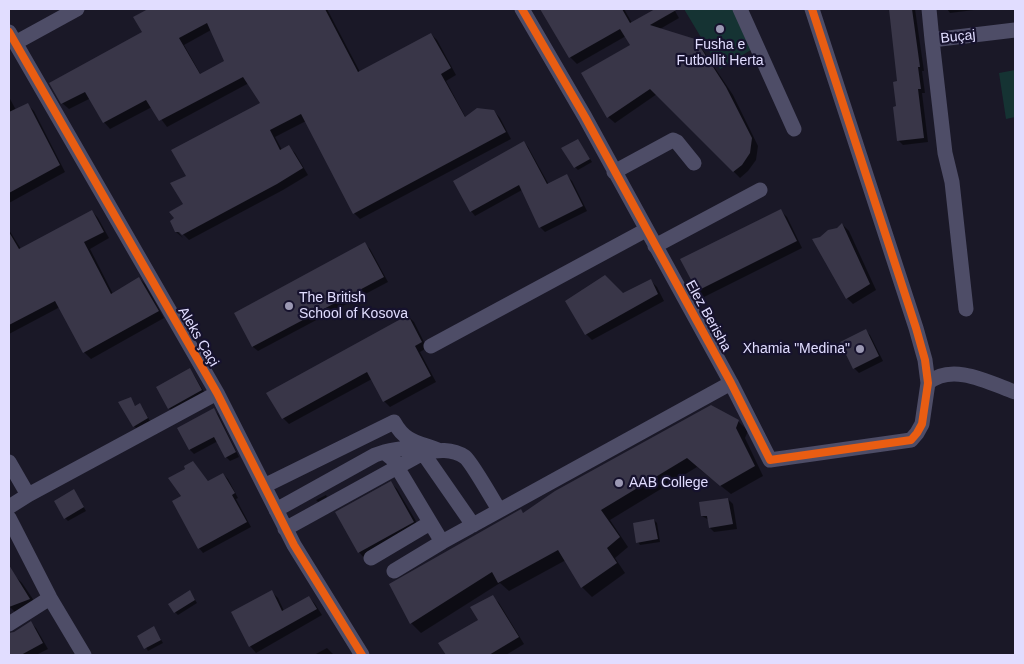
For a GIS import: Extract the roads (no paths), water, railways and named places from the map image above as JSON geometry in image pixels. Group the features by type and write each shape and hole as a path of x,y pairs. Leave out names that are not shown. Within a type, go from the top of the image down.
{"street":[{"path":"12,38 77,9"},
{"name":"Elez Berisha","path":"522,9 731,383 770,460 911,440 918,434 922,424 928,383"},
{"path":"740,9 794,129"},
{"path":"812,9 916,328 925,360 928,383"},
{"path":"929,10 932,22 942,32 956,37"},
{"name":"Buçaj","path":"929,10 932,40 1015,30"},
{"name":"Aleks Çaçi","path":"12,38 216,393 285,529 316,583 362,655"},
{"path":"932,40 945,153 952,182 966,308"},
{"path":"614,172 673,140 678,142 694,163"},
{"path":"655,246 760,190"},
{"path":"431,346 646,230"},
{"path":"928,383 943,374 957,374 1015,392"},
{"path":"394,571 499,510 731,383"},
{"path":"9,508 28,495 216,393"},
{"path":"264,486 394,422 400,433 408,439 438,450"},
{"path":"276,510 375,455 408,448 419,450 423,453 473,525"},
{"path":"285,529 423,453 438,450 453,451 466,458 499,510"},
{"path":"384,452 395,461 442,542"},
{"path":"9,462 28,495"},
{"path":"9,518 50,598 84,655"},
{"path":"371,558 430,522"},
{"path":"9,624 50,598"}],"place":[{"name":"Fusha e Futbollit Herta","path":"720,29"},
{"name":"The British School of Kosova","path":"289,306"},
{"name":"Xhamia \"Medina\"","path":"860,349"},
{"name":"AAB College","path":"619,483"}]}
